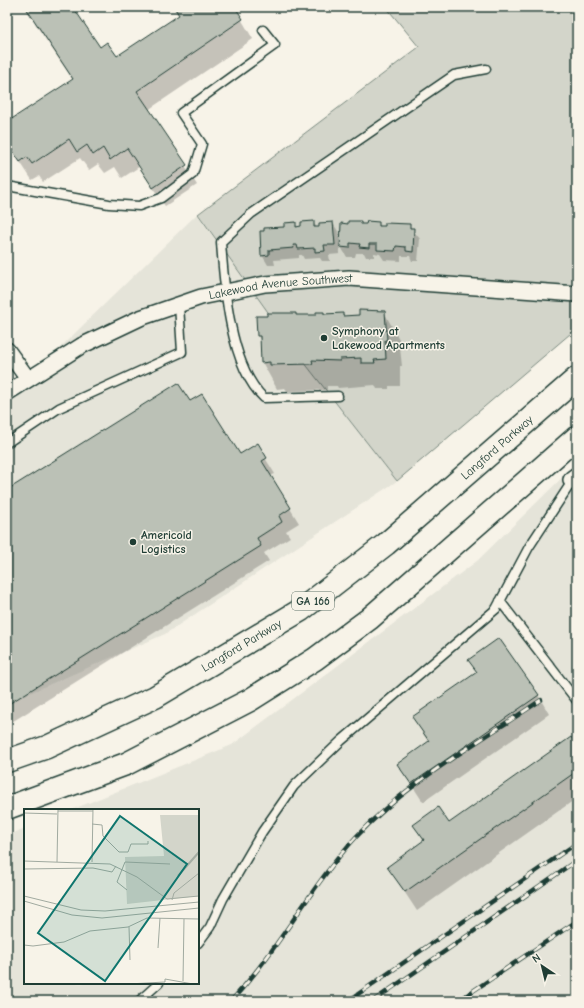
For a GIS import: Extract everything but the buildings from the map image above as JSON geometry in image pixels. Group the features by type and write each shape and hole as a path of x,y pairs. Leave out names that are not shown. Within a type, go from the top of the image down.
{"highway":[{"name":"Langford Parkway","path":"7,761 47,746 155,697 301,610 386,544 577,378"},
{"path":"7,808 126,764 250,700 315,659 369,619 577,437"}],"street":[{"name":"Lakewood Avenue Southwest","path":"7,393 81,346 140,318 202,297 265,284 349,278 577,294"},
{"path":"7,350 28,379"}],"lane":[{"path":"7,186 108,204 139,206 162,198 193,174 202,144 181,113 275,45 263,30"},
{"path":"338,396 264,398 252,386 240,356 225,292 220,242 251,214 454,75 486,69"},
{"path":"7,443 59,408 182,352 179,305"},
{"path":"199,941 210,927 223,899 262,832 294,786 341,741 496,609 529,547 575,479"},
{"path":"500,601 577,701"},
{"path":"139,1001 157,984"}],"shaded area":[{"path":"386,7 577,7 577,328 397,481 300,357 198,214 419,47"},
{"path":"197,214 300,357 397,481 165,634 7,703 7,392 30,377"},
{"path":"577,463 577,1001 7,1001 7,836 24,828 24,984 199,984 199,809 73,809 232,745 477,561"}],"railway":[{"path":"231,1001 264,961 323,877 356,837 376,817 398,798 444,764 541,700"},
{"path":"348,1001 577,843"},
{"path":"373,1001 577,860"},
{"path":"458,1001 577,921"}],"place":[{"name":"Symphony at Lakewood Apartments","path":"324,338"},
{"name":"Americold Logistics","path":"133,542"}]}
